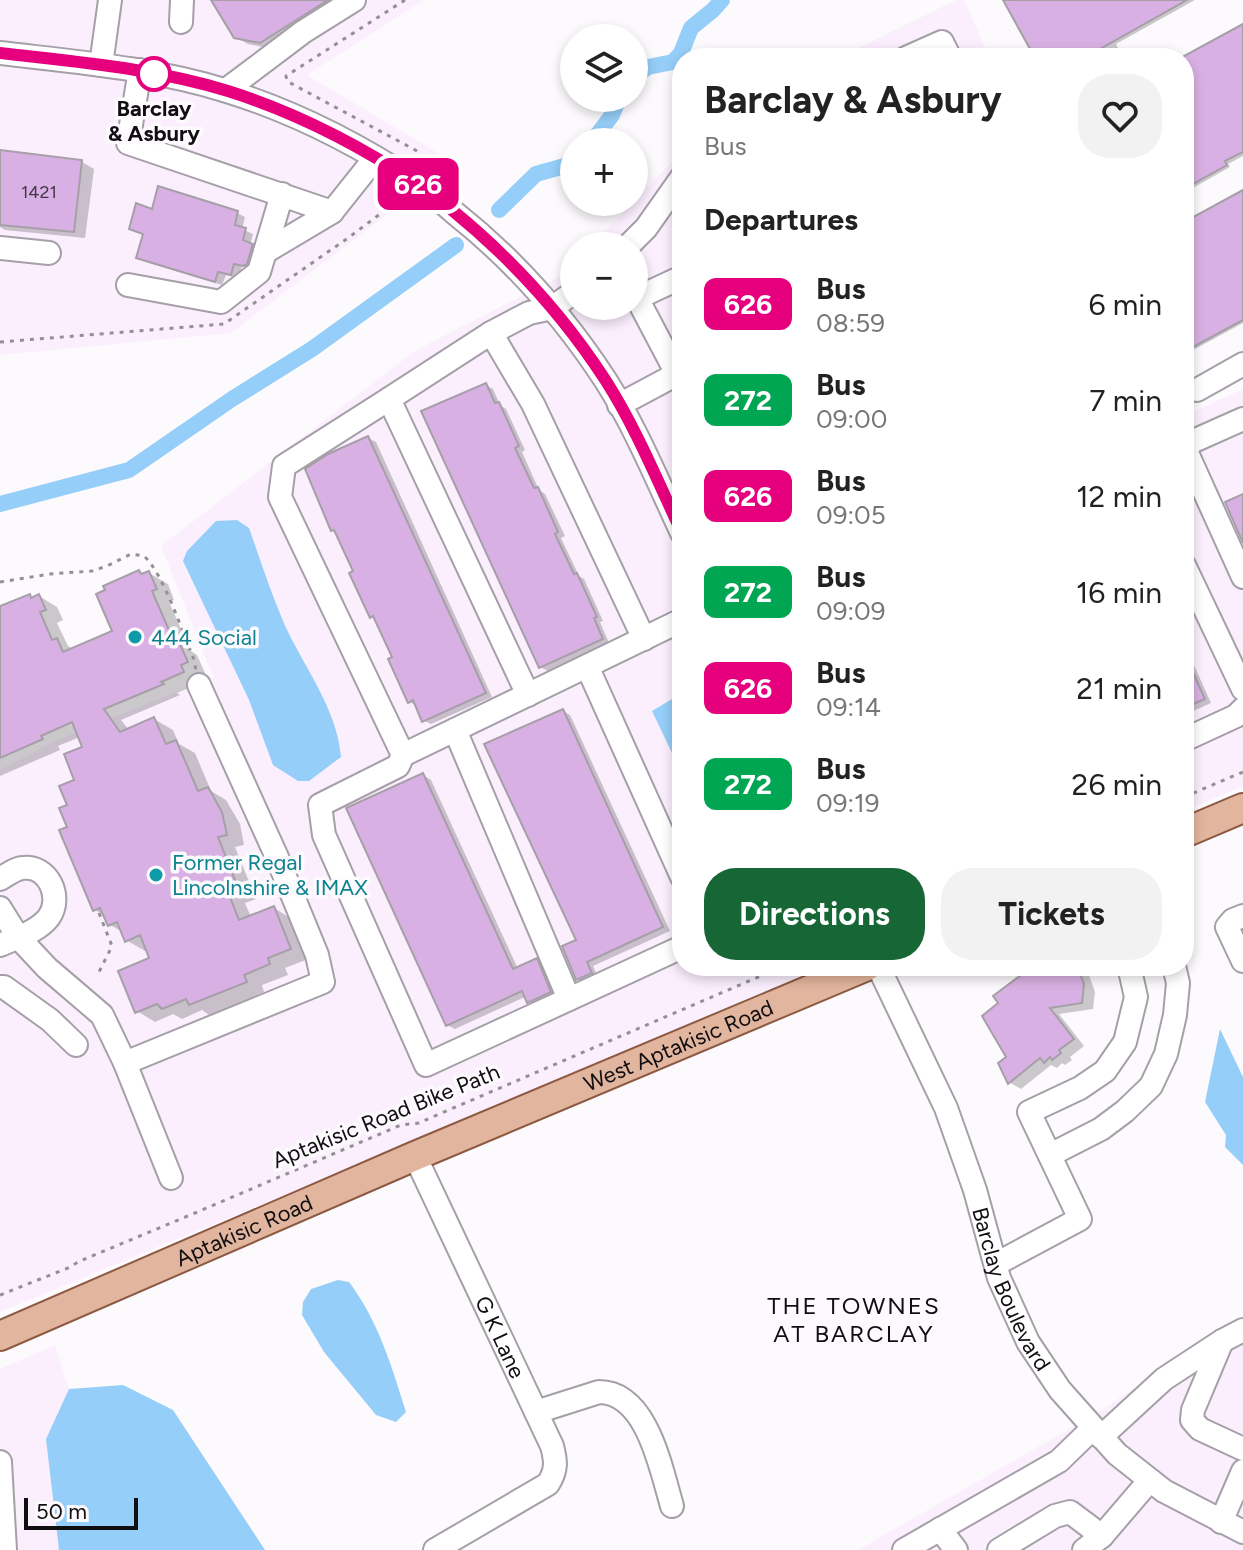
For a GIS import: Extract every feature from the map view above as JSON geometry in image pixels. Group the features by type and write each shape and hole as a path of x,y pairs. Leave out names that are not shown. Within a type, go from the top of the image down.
{"main road":[{"path":"1194,829 1243,808"},
{"name":"West Aptakisic Road","path":"491,1126 844,976"},
{"name":"Aptakisic Road","path":"0,1336 491,1126"}],"street":[{"path":"101,65 110,0"},
{"path":"226,90 303,32 354,0"},
{"path":"928,48 942,42 945,48"},
{"path":"0,53 140,70 226,90 286,112 420,185 518,270 552,308 607,382 672,513"},
{"path":"140,70 128,143 332,212"},
{"path":"265,252 332,212 375,158"},
{"path":"642,232 672,191"},
{"path":"128,285 221,302 259,272 282,194"},
{"path":"0,248 49,253"},
{"path":"672,282 637,298 672,359"},
{"path":"403,755 280,497 284,466 491,333 529,313 552,308 560,302"},
{"path":"491,333 533,404 644,639"},
{"path":"1197,390 1243,364"},
{"path":"619,405 672,377"},
{"path":"389,399 528,695"},
{"path":"1194,441 1243,419"},
{"path":"1194,468 1243,577"},
{"path":"1194,586 1243,689"},
{"path":"672,625 403,755 398,766 320,805 324,835 426,1065 672,952"},
{"path":"587,666 672,855"},
{"path":"125,1063 323,982 317,955 276,855 199,685"},
{"path":"1194,735 1236,716 1243,709"},
{"path":"455,730 569,999"},
{"path":"0,879 21,868 32,868 42,873 54,889 53,909 48,919 9,941"},
{"path":"0,908 9,941 47,968 102,1015 125,1063 171,1178"},
{"path":"1243,916 1227,927 1243,961"},
{"name":"Barclay Boulevard","path":"883,976 946,1108 975,1190 999,1278 1028,1342 1060,1390 1117,1454 1164,1491 1243,1532"},
{"path":"996,1264 1080,1219 1029,1112 1080,1088 1105,1071 1125,1042 1136,997 1131,976"},
{"path":"1050,1155 1101,1129 1151,1086 1166,1054 1175,1015 1176,976"},
{"path":"0,987 50,1020 76,1045"},
{"name":"G K Lane","path":"415,1156 552,1446 556,1462 555,1473 548,1484 435,1550"},
{"path":"904,1550 1059,1461 1164,1379 1243,1330"},
{"path":"1222,1341 1243,1350"},
{"path":"1222,1341 1193,1410 1192,1420 1200,1429 1243,1449"},
{"path":"536,1412 599,1392 620,1396 647,1431 658,1455 672,1506"},
{"path":"0,1462 5,1550"},
{"path":"1221,1522 1243,1471"},
{"path":"1084,1550 1102,1536 1150,1480"},
{"path":"999,1550 1055,1516 1070,1512 1102,1536"},
{"path":"940,1529 956,1550"}],"path":[{"path":"405,0 286,76 287,81 294,85 419,152 423,159 421,167"},
{"path":"0,582 92,571 131,554 144,556 154,567 193,657 199,685"},
{"path":"1194,793 1243,772"},
{"path":"99,913 112,946 99,972"},
{"name":"Aptakisic Road Bike Path","path":"0,1295 401,1125 419,1123 761,976"}],"shaded area":[{"path":"0,0 424,0 307,75 455,163 231,333 0,355"},
{"path":"956,0 964,0 986,48 858,48"},
{"path":"672,161 672,976 801,976 404,1146 0,1312 0,770 55,741 213,677 161,546 416,350 560,277 560,320 648,320 648,232 604,232 620,216 648,216 648,186"},
{"path":"1243,389 1243,786 1194,807 1194,411"},
{"path":"1243,1316 1243,1550 858,1550 1094,1415"},
{"path":"55,1345 69,1389 46,1439 59,1550 0,1550 0,1369"}],"water":[{"path":"237,520 249,528 283,621 326,704 338,739 341,757 309,781 298,781 273,765 249,700 183,561 187,551 216,521"},
{"path":"672,699 672,753 652,711"},
{"path":"1220,1029 1243,1077 1243,1165 1225,1147 1226,1135 1205,1102"},
{"path":"338,1280 349,1282 383,1344 406,1412 396,1422 376,1415 324,1352 302,1315 303,1302 311,1289"},
{"path":"123,1385 173,1410 265,1550 59,1550 46,1439 69,1389"}],"building":[{"path":"211,0 328,0 260,43 234,38"},
{"path":"1003,0 1187,0 1102,48 1029,48"},
{"path":"1243,24 1243,152 1194,183 1194,51"},
{"path":"0,150 82,160 74,232 0,225"},
{"path":"158,186 238,211 235,225 246,228 243,240 253,244 247,264 234,264 231,275 218,272 215,282 136,258 143,234 129,229 136,203 152,209"},
{"path":"1243,190 1243,320 1194,347 1194,217"},
{"path":"486,383 495,403 499,402 519,446 515,448 534,488 538,487 558,532 555,534 597,617 594,618 603,639 539,668 421,411"},
{"path":"368,436 486,693 422,722 413,700 408,703 388,659 392,657 349,573 353,571 334,530 331,531 305,469 328,454"},
{"path":"1243,494 1243,543 1225,502"},
{"name":"Former Regal Lincolnshire & IMAX","path":"139,570 141,574 149,571 157,589 152,591 175,644 179,642 188,662 181,665 184,672 161,682 164,684 104,709 120,732 154,717 166,744 176,740 198,791 208,787 222,812 227,835 218,837 238,888 228,892 239,920 274,906 291,949 268,958 270,964 244,975 247,982 189,1005 186,999 162,1009 157,1004 135,1013 118,971 149,958 140,935 125,942 117,922 108,926 100,908 93,911 59,830 67,827 59,808 67,805 59,786 74,780 64,754 82,747 72,722 0,758 0,606 30,594 31,598 39,594 46,610 40,612 52,640 57,638 63,652 112,631 96,594 105,590 103,586"},
{"path":"1194,675 1205,699 1194,704"},
{"path":"563,709 663,927 587,962 592,973 576,980 562,946 576,940 484,744"},
{"path":"423,773 513,969 537,958 551,992 527,1003 522,991 446,1026 346,808"},
{"path":"1020,976 1081,976 1084,984 1082,1003 1050,1008 1074,1039 1059,1050 1061,1053 1052,1060 1050,1057 1044,1063 1040,1058 1008,1084 998,1063 1006,1057 982,1016 998,1003 993,996"}],"waterway":[{"path":"683,48 691,28 722,0"},
{"path":"648,67 672,62"},
{"path":"602,128 613,112"},
{"path":"499,210 536,174 560,167"},
{"path":"0,504 129,470 232,399 312,349 456,245"}],"bus line":[{"name":"626","path":"0,53 140,70 226,90 286,112 359,149 420,185 518,270 567,326 607,382 672,512"}],"place":[{"name":"Barclay & Asbury","path":"154,74"},
{"name":"444 Social","path":"135,637"},
{"name":"Former Regal Lincolnshire & IMAX","path":"156,875"}],"district":[{"name":"THE TOWNES AT BARCLAY","path":"854,1319"}]}
